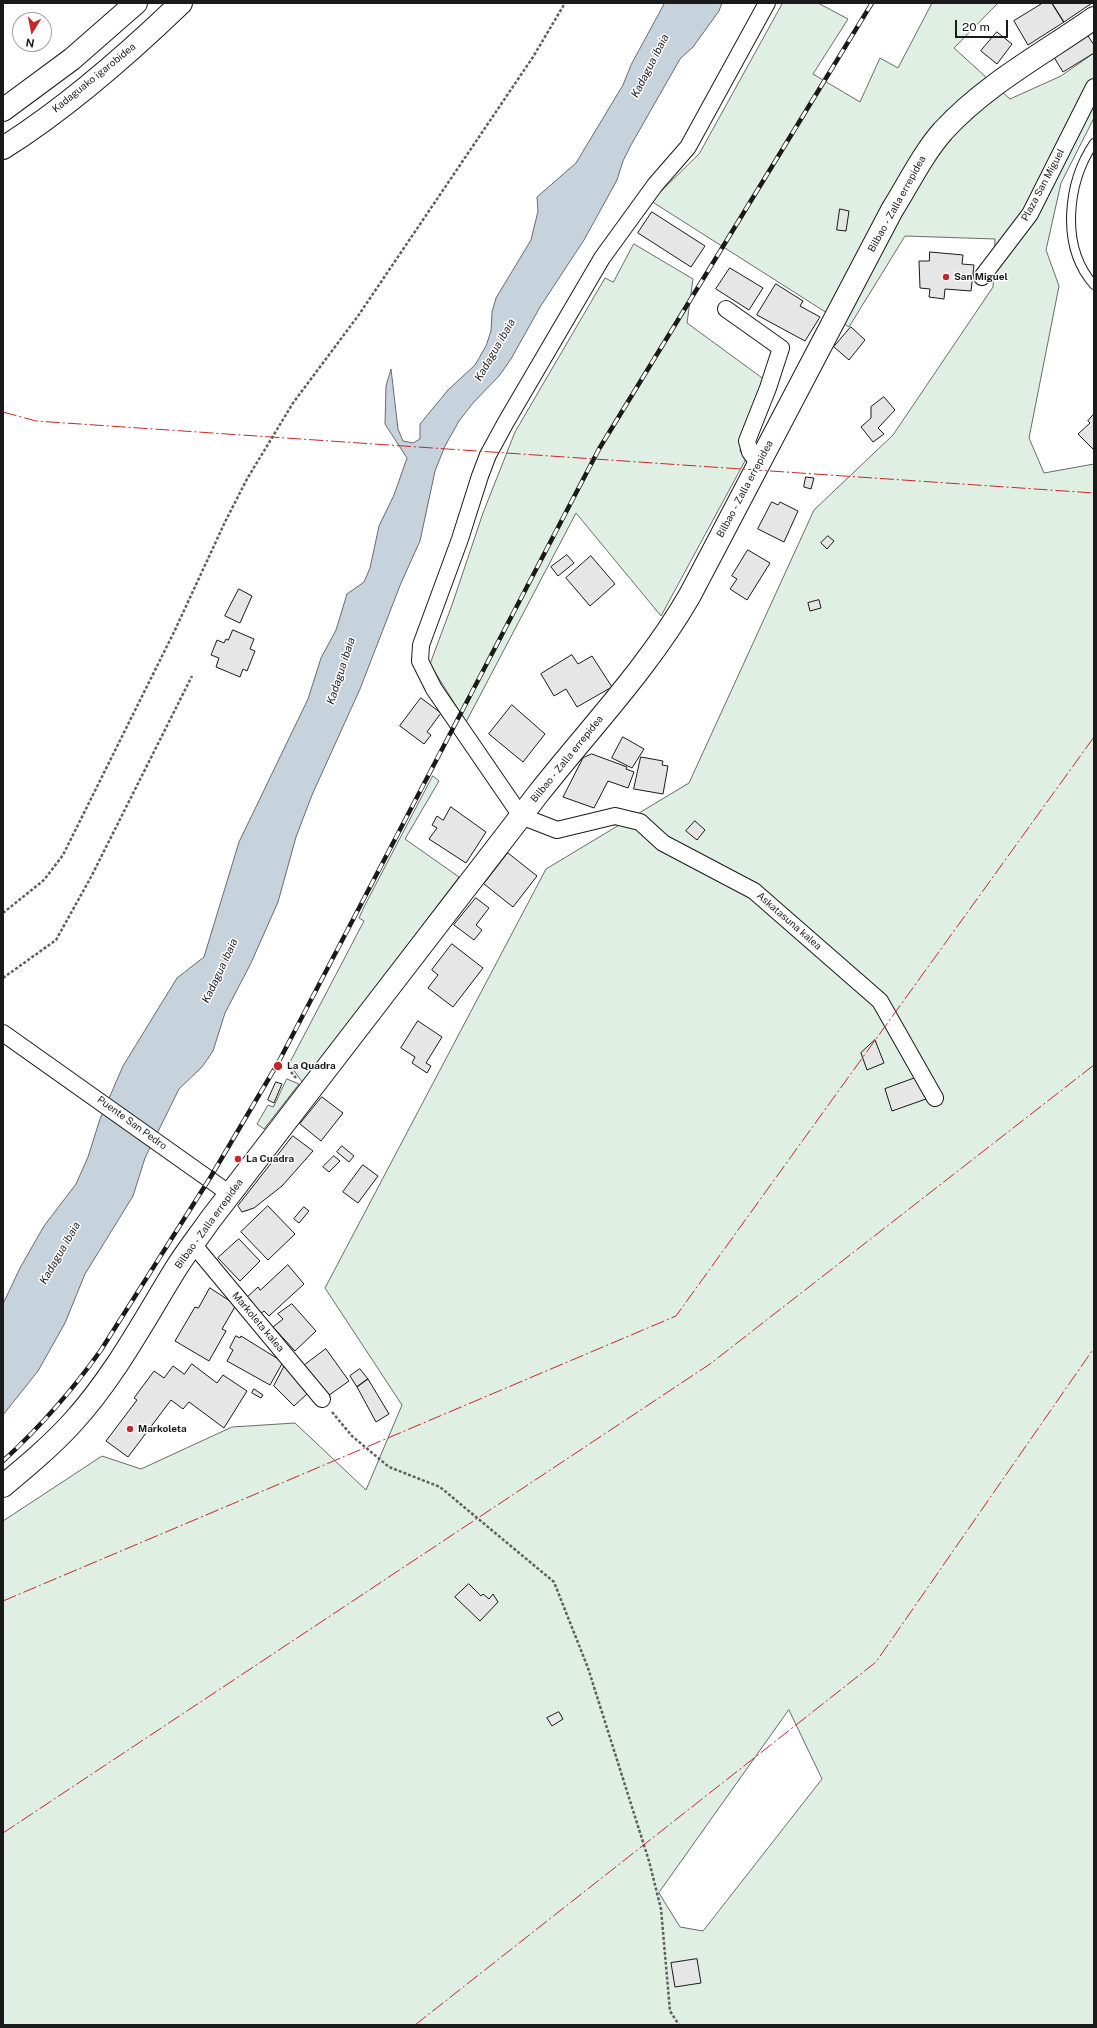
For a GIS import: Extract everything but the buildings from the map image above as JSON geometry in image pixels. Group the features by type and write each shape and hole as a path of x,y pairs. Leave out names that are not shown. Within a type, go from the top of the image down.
{"main road":[{"path":"3,110 72,59 136,3"},
{"name":"Kadaguako igarobidea","path":"3,148 89,84 181,3"},
{"name":"Bilbao - Zalla errepidea","path":"3,1486 57,1439 88,1404 111,1373 152,1311 176,1269 230,1194 521,816 593,726 628,686 663,639 690,595 892,210 930,148 944,130 1004,78 1094,18"}],"street":[{"path":"521,816 455,722 434,689 420,661 421,645 460,539 488,455 602,258 655,185 688,147 767,3"},
{"name":"Plaza San Miguel","path":"982,277 1030,214 1094,87"},
{"path":"726,309 781,348 768,388 747,441 750,452 759,464"},
{"name":"Askatasuna kalea","path":"521,816 557,830 615,816 640,822 663,844 754,891 880,1001 935,1098"},
{"name":"Puente San Pedro","path":"3,1032 230,1194"},
{"name":"Markoleta kalea","path":"193,1244 322,1399"}],"lane":[{"path":"1094,143 1078,172 1072,216 1072,242 1086,276 1094,285"}],"path":[{"path":"3,913 44,880 63,855 175,630 225,522 247,479 289,409 358,316 533,57 565,3"},
{"path":"3,978 56,940 91,877 192,676"},
{"path":"322,1399 352,1436 390,1467 440,1487 554,1582 588,1668 649,1861 661,1909 670,2011 679,2025"}],"green space":[{"path":"783,3 818,3 848,19 813,74 860,102 880,58 898,68 932,3 998,3 954,48 1010,99 1061,76 1094,53 1094,118 1061,183 1046,250 1059,286 1029,438 1044,473 1094,464 1094,2025 3,2025 3,1521 102,1456 141,1469 232,1427 295,1423 366,1490 402,1405 325,1288 546,869 689,783 814,510 893,435 993,287 995,239 905,236 849,327 651,201 699,154","holes":["789,1710 822,1779 703,1931 680,1927 659,1893"]},
{"path":"634,244 693,279 687,323 765,380 744,426 740,451 746,459 661,616 576,513 466,722 430,664 452,605 483,513 515,432 605,278 613,282"},
{"path":"433,776 439,781 405,839 459,877 303,1083 289,1064 364,921 359,918 365,905"},
{"path":"287,1079 299,1084 264,1129 257,1124 268,1105 273,1107"}],"water":[{"name":"Kadagua ibaia","path":"665,3 722,3 719,11 693,47 680,59 631,145 623,161 617,180 584,240 540,307 511,359 499,376 473,403 459,421 445,446 435,471 420,541 401,583 360,689 312,795 296,837 278,902 251,963 225,1013 213,1051 202,1067 179,1089 145,1158 133,1196 85,1274 65,1323 38,1371 3,1415 3,1304 20,1268 44,1226 76,1184 88,1157 100,1119 123,1066 177,978 204,957 239,842 308,699 321,658 336,630 347,594 364,582 370,568 379,526 394,495 407,458 385,424 386,386 391,369 398,429 403,441 413,443 420,439 420,424 448,390 475,365 486,346 491,331 492,312 496,298 531,240 538,211 537,197 576,163 623,85 631,65"}],"railway":[{"path":"3,1461 55,1408 79,1380 101,1350 210,1178 278,1063 599,449 872,3"}],"power":[{"path":"3,412 36,421 1094,493"},
{"path":"3,1601 676,1316 1094,737"},
{"path":"3,1833 710,1364 1094,1065"},
{"path":"415,2025 876,1662 1094,1348"}],"place":[{"name":"San Miguel","path":"946,277"},
{"name":"La Quadra","path":"278,1066"},
{"name":"La Cuadra","path":"238,1159"},
{"name":"Markoleta","path":"130,1429"}]}
